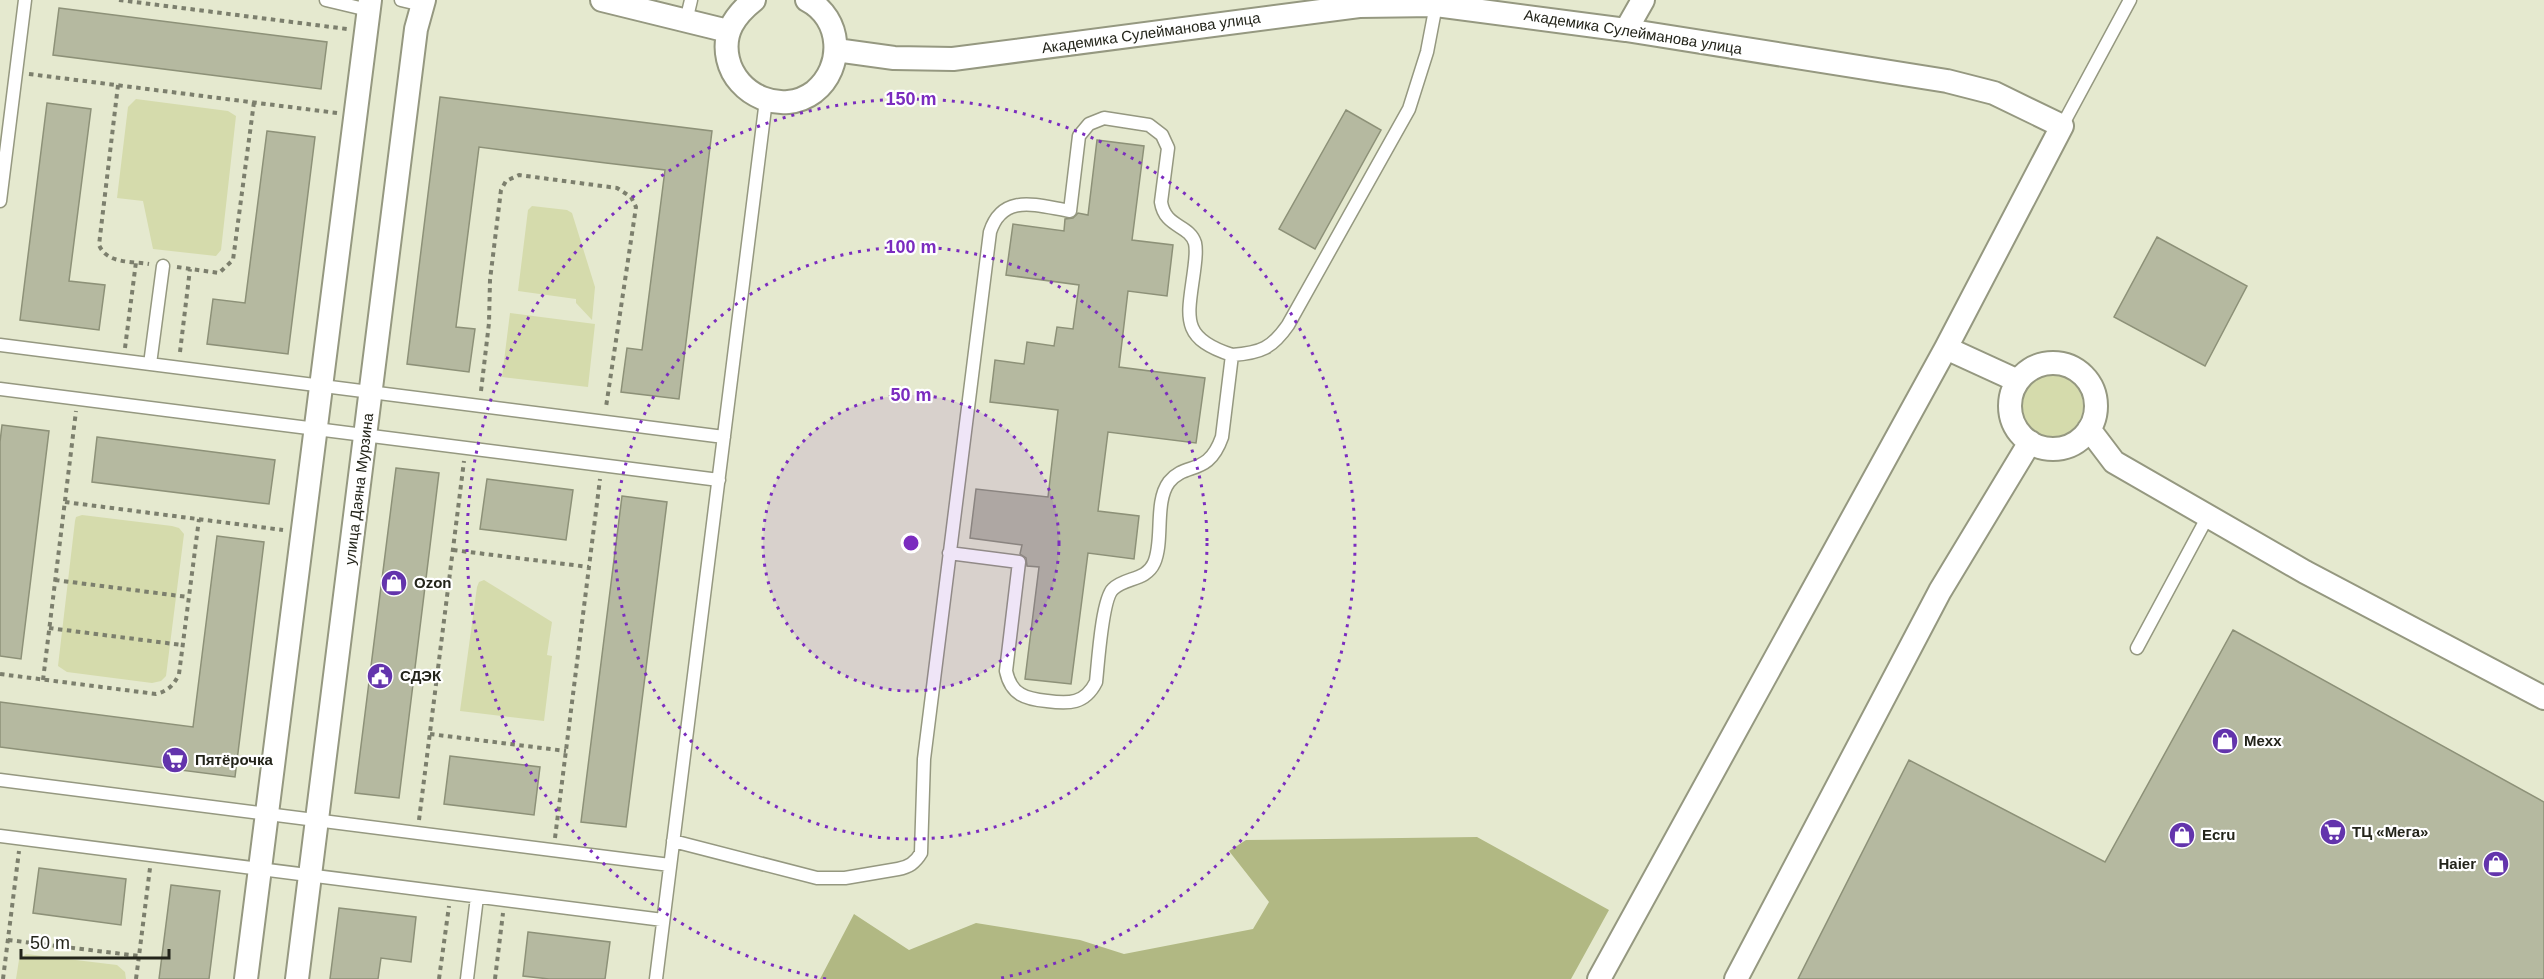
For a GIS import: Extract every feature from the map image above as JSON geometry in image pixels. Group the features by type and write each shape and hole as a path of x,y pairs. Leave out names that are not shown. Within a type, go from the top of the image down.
{"street":[{"path":"602,0 689,10 728,31"},
{"path":"754,0 739,12 728,31 726,50 730,69 741,85 752,94 766,100 791,102 813,92 830,74 836,50 835,33 828,18 817,5 807,0"},
{"path":"1626,30 1643,0"},
{"name":"улица Даяна Мурзина","path":"297,979 417,29 416,2"},
{"name":"Академика Сулейманова улица","path":"836,50 894,58 984,57 1317,10 1359,6 1436,5 1626,30 1947,81 1994,93 2062,126"},
{"path":"246,979 368,14"},
{"path":"1599,979 1946,348 2062,126"},
{"path":"1946,348 2018,381"},
{"path":"2058,363 2078,370 2092,387 2096,406 2089,429 2078,441 2066,447 2045,448 2030,442 2023,437 2012,418 2011,396 2018,381 2033,368 2042,364 2058,363"},
{"path":"2089,429 2114,462 2305,572 2544,698"},
{"path":"1736,979 1940,591 2030,442"}],"lane":[{"path":"0,201 25,0"},
{"path":"326,0 368,14"},
{"path":"2062,126 2130,0"},
{"path":"673,841 817,878 845,878 898,869 917,860 921,853 924,759 993,221 1000,212 1020,204 1070,211 1080,136 1095,120 1104,118 1149,125 1157,129 1168,148 1162,209 1170,221 1186,230 1195,243 1196,255 1188,319 1203,341 1214,349 1232,355 1252,354 1268,348 1288,325 1409,109 1427,52 1436,5"},
{"path":"656,979 766,100"},
{"path":"150,364 163,266"},
{"path":"0,345 724,437"},
{"path":"949,553 1019,562 1006,671 1012,688 1026,699 1067,704 1084,698 1095,682 1106,598 1121,583 1145,574 1155,561 1163,496 1171,480 1177,475 1204,464 1218,447 1222,437 1232,355"},
{"path":"0,389 719,480"},
{"path":"2137,648 2208,516"},
{"path":"0,780 670,865"},
{"path":"0,836 663,920"},
{"path":"467,979 477,897"}],"path":[{"path":"119,0 368,14"},
{"path":"51,76 318,111"},
{"path":"118,85 99,245 105,255 112,259 163,266 219,273 225,270 232,260 254,102"},
{"path":"483,374 489,323 490,280 501,190 506,181 519,175 551,179 617,188 631,197 636,207 608,390"},
{"path":"124,361 136,262"},
{"path":"178,368 190,269"},
{"path":"43,680 74,434"},
{"path":"422,801 462,476"},
{"path":"558,819 599,494"},
{"path":"65,502 266,528"},
{"path":"0,674 156,694 167,690 176,681 183,645 198,519"},
{"path":"453,550 589,567"},
{"path":"55,580 189,597"},
{"path":"49,628 183,645"},
{"path":"430,734 566,751"},
{"path":"3,979 17,866"},
{"path":"136,979 148,882"},
{"path":"439,979 450,893"},
{"path":"495,979 505,900"},
{"path":"8,940 139,956"}],"green space":[{"path":"136,99 228,111 236,116 221,250 216,256 153,249 143,201 117,198 128,107"},
{"path":"532,206 567,210 572,213 595,287 592,320 576,303 576,299 518,291 528,210"},
{"path":"510,313 595,324 588,387 502,377"},
{"path":"2046,375 2058,375 2074,384 2081,394 2083,406 2081,418 2074,428 2058,437 2046,437 2035,432 2026,423 2021,412 2021,400 2026,389 2035,380"},
{"path":"82,515 172,526 179,528 184,534 166,676 161,681 152,683 67,672 58,666 75,521 76,517"},
{"path":"484,580 552,622 547,655 552,656 544,721 460,711 477,587 479,582"},
{"path":"1477,837 1609,910 1571,979 820,979 854,914 909,950 976,923 1080,940 1124,954 1253,929 1269,902 1229,851 1246,840"},
{"path":"26,954 117,965 125,972 126,979 16,979 19,960"}],"building":[{"path":"59,8 327,42 321,89 53,55"},
{"path":"440,97 712,131 679,399 621,392 627,348 642,350 665,170 479,147 456,327 475,329 469,372 407,364"},
{"path":"47,103 91,109 69,281 105,285 99,330 20,320"},
{"path":"1346,110 1381,130 1315,249 1279,229"},
{"path":"267,131 315,137 288,354 207,344 213,299 245,303"},
{"path":"1097,140 1144,146 1132,240 1173,245 1167,296 1128,291 1119,367 1205,378 1196,443 1108,432 1098,511 1139,516 1134,559 1088,553 1071,684 1025,679 1039,567 1027,566 1026,558 1020,554 1022,545 970,538 976,489 1048,497 1058,410 990,402 995,360 1024,364 1027,342 1054,346 1057,327 1073,329 1079,285 1006,275 1013,224 1064,231 1065,219 1073,218 1078,213 1088,215"},
{"path":"2157,237 2247,286 2205,366 2114,317"},
{"path":"2,425 49,431 21,659 0,656 0,442"},
{"path":"97,437 275,460 269,504 92,482"},
{"path":"396,468 439,473 399,798 355,793"},
{"path":"487,479 573,490 566,540 480,529"},
{"path":"622,496 667,502 626,827 581,822"},
{"path":"217,536 264,542 235,777 0,747 0,702 193,727"},
{"name":"ТЦ «Мега»","path":"2233,630 2544,802 2544,979 1798,979 1909,760 2105,862"},
{"path":"450,756 540,767 534,815 444,804"},
{"path":"39,868 126,879 121,925 33,913"},
{"path":"171,885 220,891 209,979 159,979"},
{"path":"339,908 416,917 411,962 381,958 378,979 330,979"},
{"path":"528,932 610,942 605,979 549,979 523,976"}],"place":[{"name":"Ozon","path":"394,583"},
{"name":"СДЭК","path":"380,676"},
{"name":"Mexx","path":"2225,741"},
{"name":"Пятёрочка","path":"175,760"},
{"name":"ТЦ «Мега»","path":"2333,832"},
{"name":"Ecru","path":"2182,835"},
{"name":"Haier","path":"2496,864"}]}
